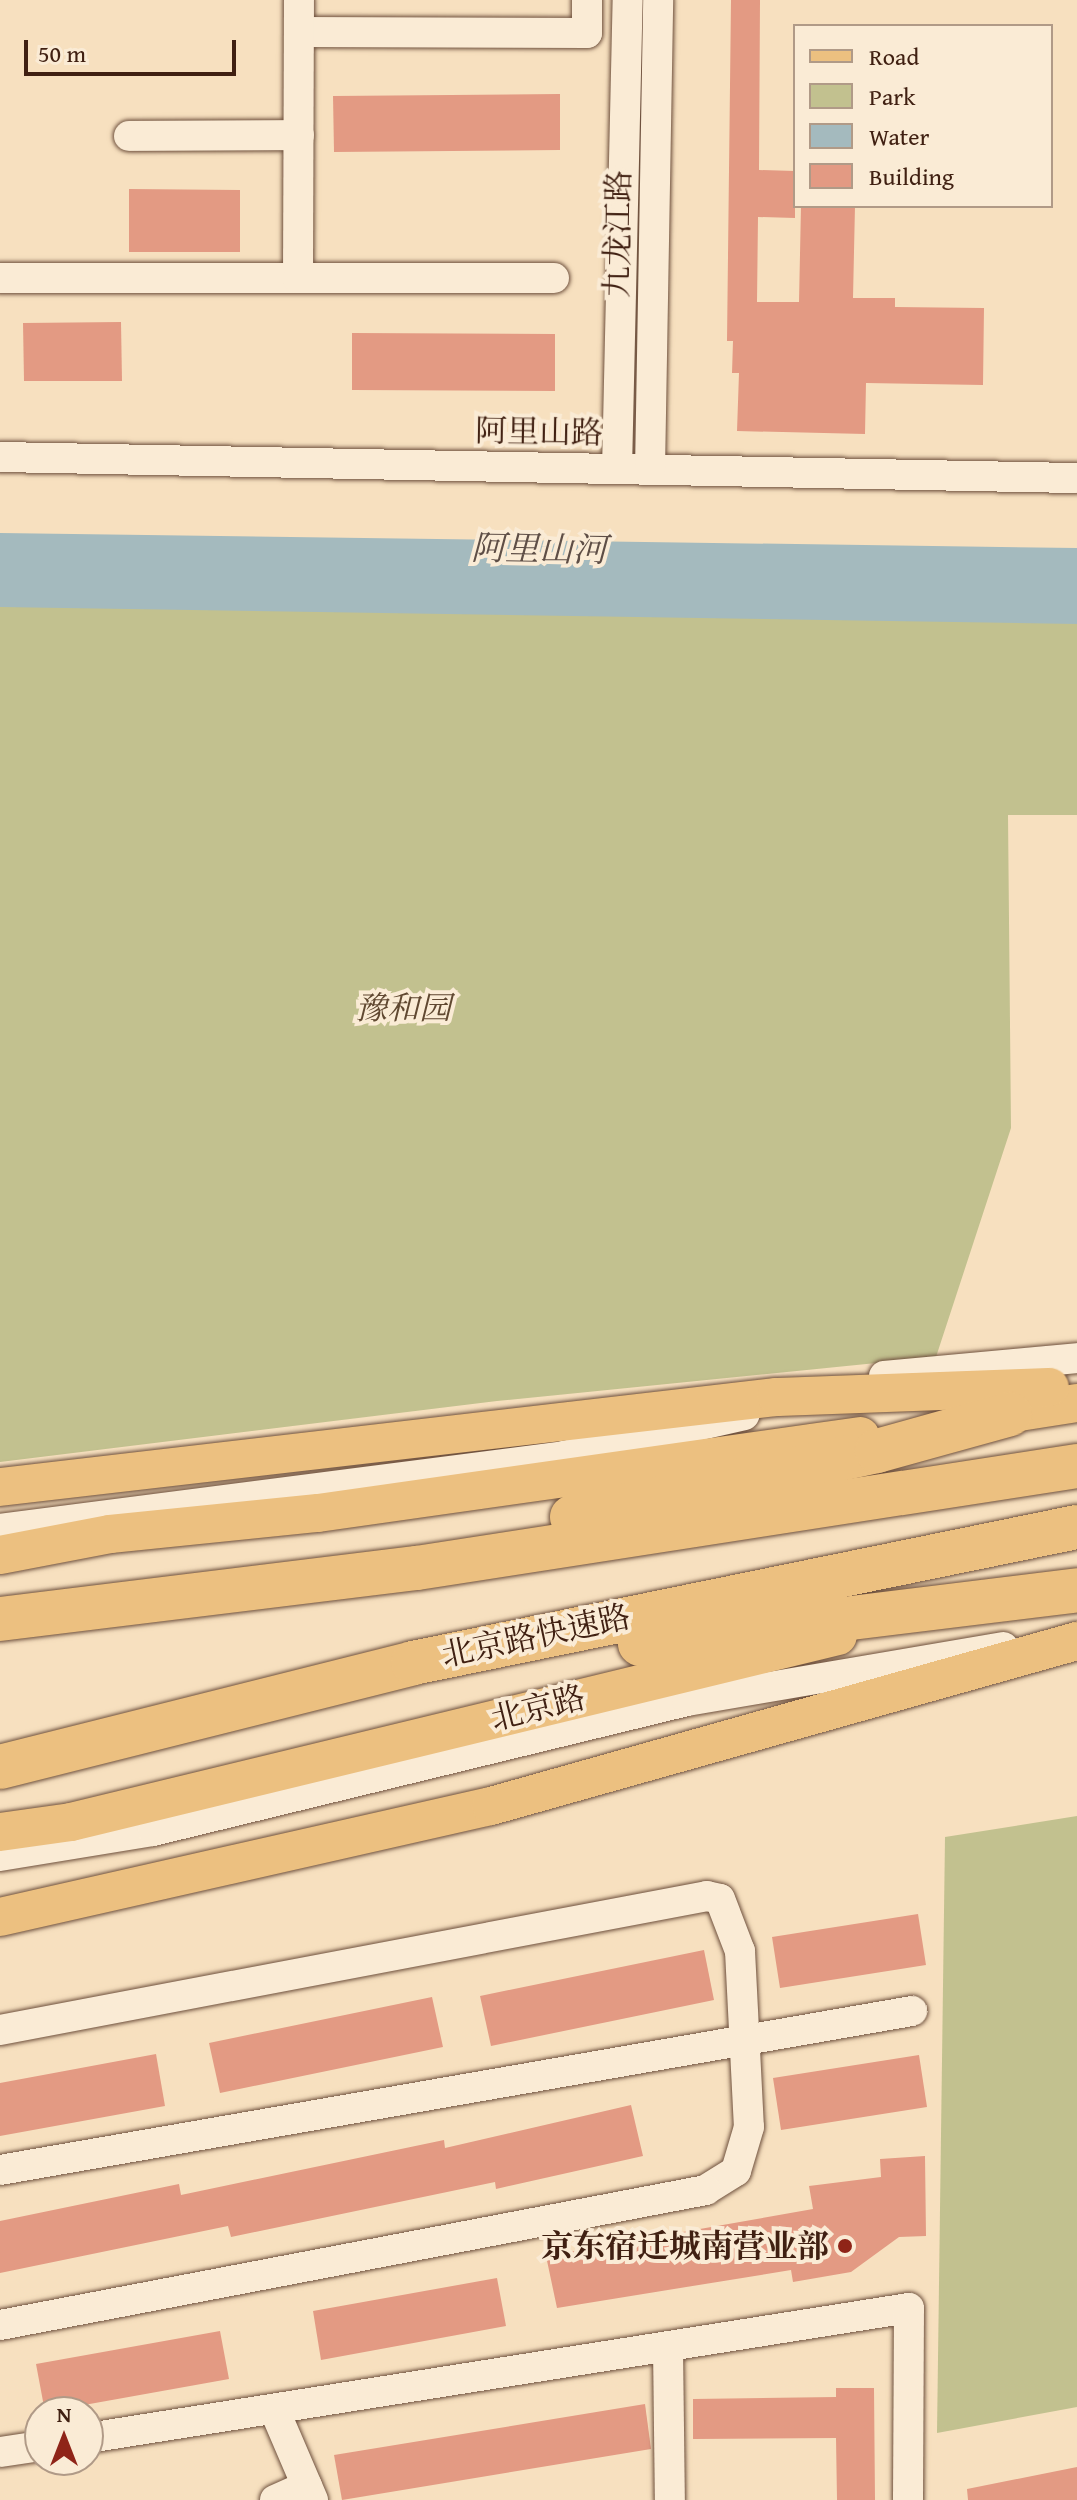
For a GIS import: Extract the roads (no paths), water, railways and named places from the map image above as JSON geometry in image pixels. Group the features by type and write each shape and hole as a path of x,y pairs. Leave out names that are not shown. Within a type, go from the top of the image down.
{"highway":[{"path":"0,1611 598,1512 877,1451 1010,1414"},
{"path":"0,1619 417,1568 1077,1466"},
{"name":"北京路快速路","path":"0,1767 413,1663 959,1548 1077,1527"},
{"path":"0,1778 107,1766 687,1634 1077,1591"}],"main road":[{"path":"0,1487 826,1395 1077,1386"},
{"path":"0,1555 110,1534 333,1511 1077,1403"},
{"name":"北京路","path":"0,1832 71,1822 890,1624 1077,1591"},
{"path":"0,1917 491,1806 1077,1641"}],"street":[{"path":"298,278 299,0"},
{"path":"299,32 587,33 587,0"},
{"name":"九龙江路","path":"617,469 628,0"},
{"name":"九龙江路","path":"650,470 658,0"},
{"path":"129,136 299,135"},
{"path":"0,278 554,278"},
{"name":"阿里山路","path":"0,457 1077,478"},
{"path":"0,1474 509,1412 1077,1358"},
{"path":"0,1529 107,1512 564,1456 826,1395"},
{"path":"0,1856 153,1831 687,1701 1077,1633"},
{"path":"0,2030 707,1896 720,1899 740,1951 740,2041 749,2127 743,2157 728,2181 706,2190 0,2325"},
{"path":"0,2170 912,2011"},
{"path":"104,2436 909,2308 908,2500"},
{"path":"668,2347 670,2500"},
{"path":"274,2409 310,2493 275,2500"},
{"path":"0,2452 24,2448"}],"water":[{"name":"阿里山河","path":"0,533 1077,548 1077,624 0,607"}],"place":[{"name":"京东宿迁城南营业部","path":"845,2246"}],"park label":[{"name":"豫和园","path":"403,1008"}]}
